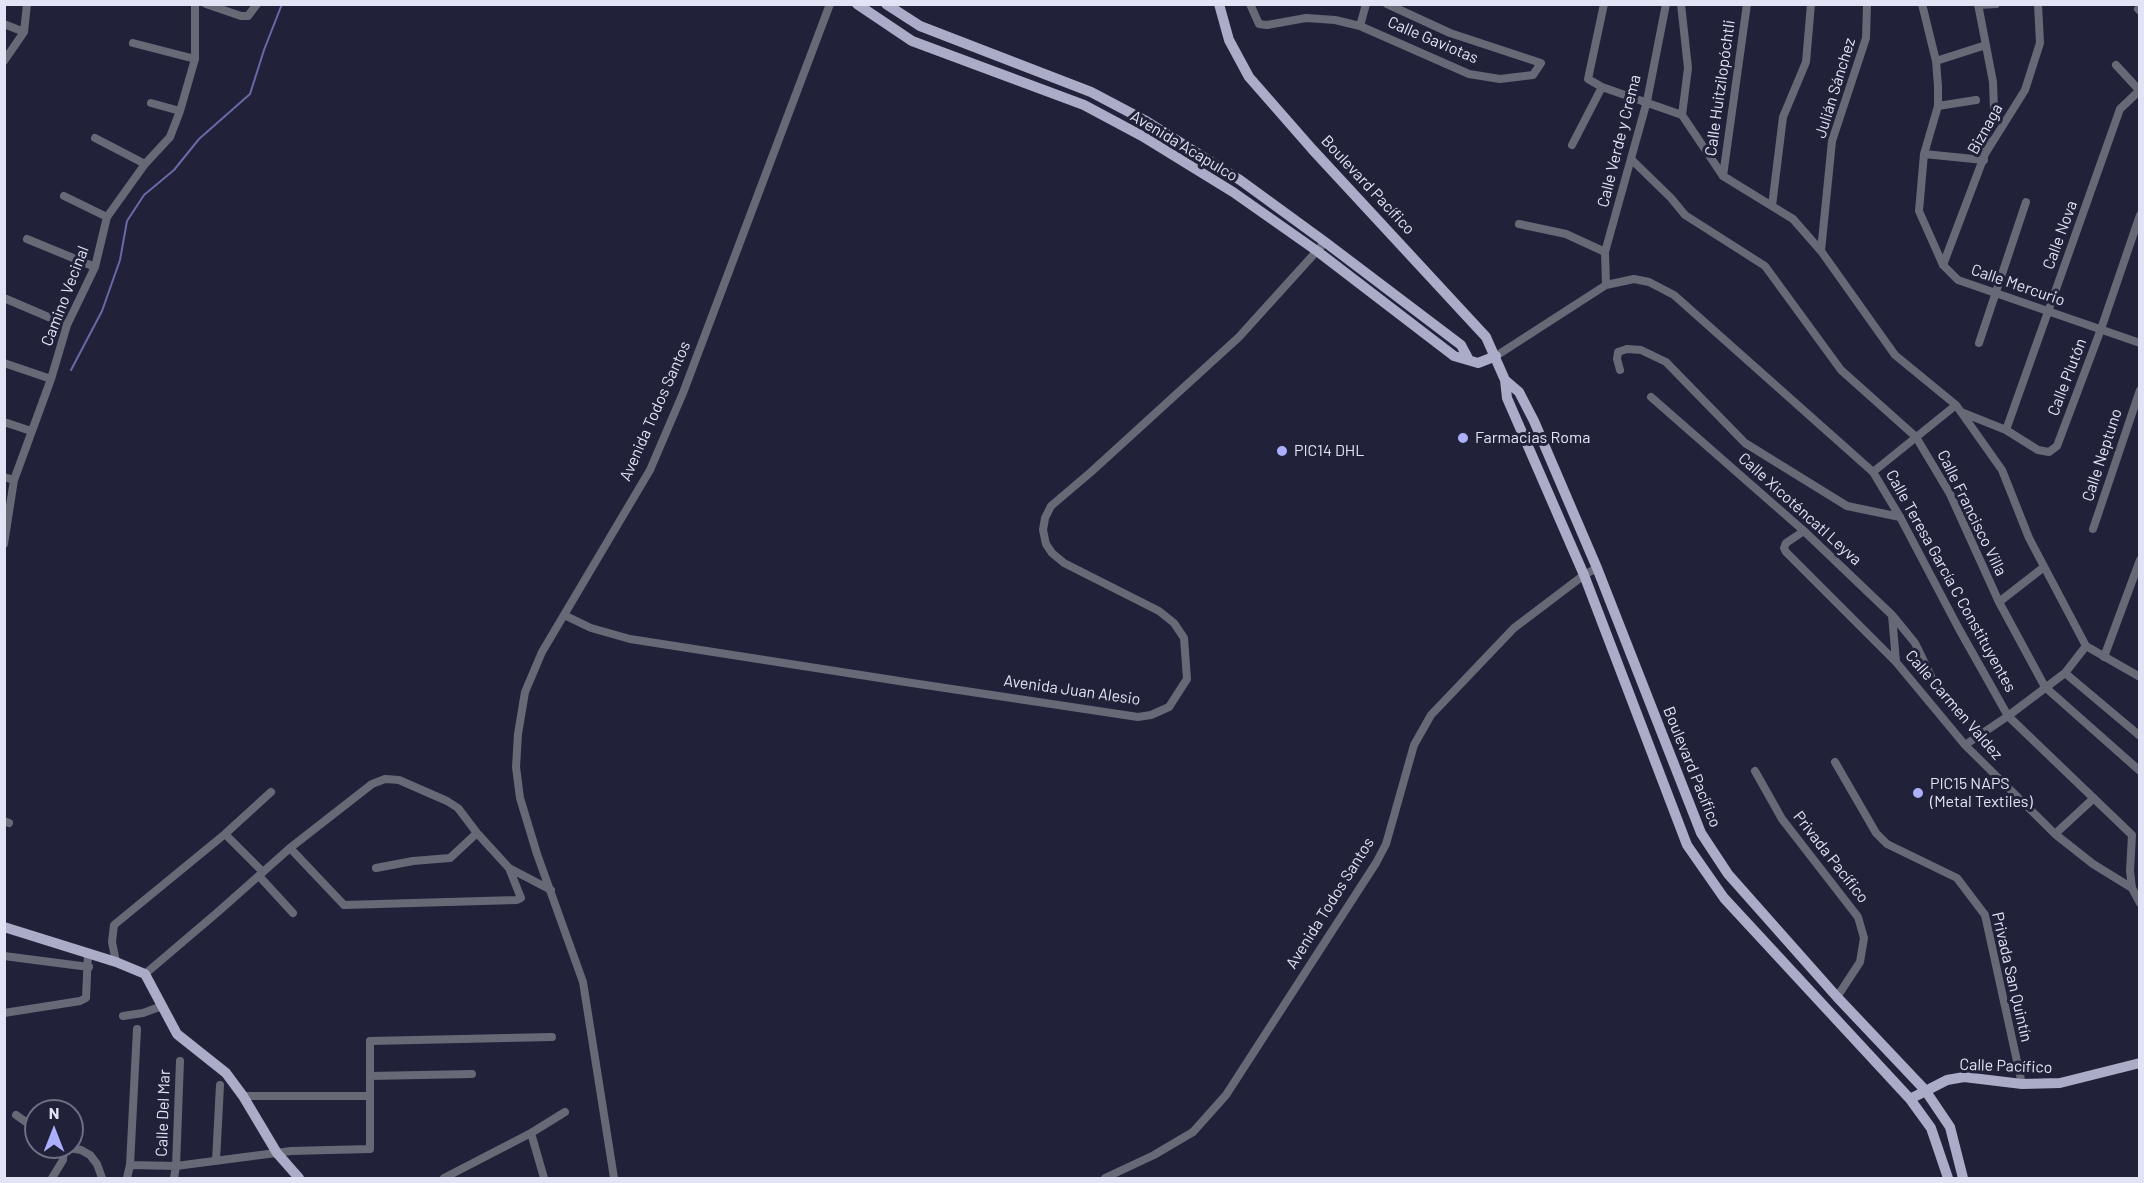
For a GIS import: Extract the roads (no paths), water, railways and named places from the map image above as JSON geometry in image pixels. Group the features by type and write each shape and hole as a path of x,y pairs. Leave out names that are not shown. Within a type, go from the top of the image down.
{"main road":[{"name":"Avenida Acapulco","path":"857,4 912,41 1084,105 1113,121 1233,192 1317,251 1454,356 1469,360"},
{"name":"Avenida Acapulco","path":"886,4 920,26 1091,92 1146,121 1240,180 1325,242 1461,345 1469,360"},
{"name":"Boulevard Pacífico","path":"1219,4 1229,40 1249,76 1312,149 1486,337 1505,380 1507,398 1584,575 1687,845 1724,898 1910,1099 1930,1128 1948,1179"},
{"path":"1469,360 1478,363 1496,356"},
{"name":"Boulevard Pacífico","path":"1505,380 1519,392 1529,411 1597,568 1701,833 1728,874 1837,997 1925,1090 1950,1127 1963,1179"},
{"path":"4,927 116,962 145,974 177,1034 226,1073 243,1096 277,1153 299,1179"},
{"name":"Calle Pacífico","path":"1910,1099 1947,1080 1964,1077 2022,1084 2060,1083 2139,1063"}],"street":[{"path":"4,62 24,32 27,4"},
{"name":"Camino Vecinal","path":"5,543 7,512 14,480 51,379 67,325 95,267 107,217 145,164 170,137 180,111 195,59 195,4"},
{"path":"206,4 229,8 241,16 248,16 257,4"},
{"name":"Avenida Todos Santos","path":"614,1179 583,982 537,854 520,798 516,756 525,692 542,652 650,470 682,393 830,4"},
{"name":"Calle Gaviotas","path":"1250,4 1259,24 1267,25 1306,18 1335,20 1360,26 1469,74 1500,79 1533,75 1541,63 1450,33 1387,4"},
{"path":"1360,26 1366,4"},
{"path":"1604,4 1588,79 1602,87 1682,115 1723,176 1793,219 1821,251 1895,355 1958,408 2002,470 2029,538 2086,646 2139,677"},
{"name":"Calle Verde y Crema","path":"1606,285 1605,252 1647,101 1666,4"},
{"path":"1681,4 1688,68 1682,115"},
{"name":"Calle Huitzilopóchtli","path":"1723,176 1747,4"},
{"path":"1772,206 1783,117 1806,62 1811,4"},
{"name":"Julián Sánchez","path":"1821,251 1832,141 1866,38 1867,4"},
{"name":"Calle Mercurio","path":"1922,4 1936,61 1938,106 1924,154 1919,212 1943,265 1958,280 2139,343"},
{"path":"1924,154 1985,157 1984,146 1994,110 1992,82 1978,5 1996,4"},
{"name":"Biznaga","path":"1943,265 1985,157 2025,90 2040,43 2038,4"},
{"path":"4,24 24,32"},
{"path":"133,43 195,59"},
{"path":"1936,61 1986,45"},
{"path":"2116,65 2139,90"},
{"path":"1572,145 1602,87"},
{"name":"Calle Nova","path":"2006,430 2120,109 2139,90"},
{"path":"1938,106 1976,100"},
{"path":"151,103 180,111"},
{"path":"95,138 145,164"},
{"name":"Calle Francisco Villa","path":"1632,160 1685,215 1765,266 1842,370 1916,437 1950,494 1999,602 2045,687 2139,771"},
{"path":"64,196 107,217"},
{"path":"1979,343 2026,202"},
{"name":"Calle Plutón","path":"1958,408 2006,430 2038,450 2049,452 2057,446 2101,329 2139,214"},
{"path":"1519,224 1566,234 1605,252"},
{"path":"2131,237 2139,229"},
{"path":"27,239 95,267"},
{"name":"Avenida Juan Alesio","path":"564,615 591,628 630,639 912,683 1137,717 1150,715 1169,707 1187,679 1184,638 1174,622 1159,611 1064,563 1052,553 1046,544 1043,530 1045,518 1051,506 1122,445 1239,337 1325,242"},
{"name":"Calle Teresa García C Constituyentes","path":"1496,356 1606,285 1628,280 1641,280 1674,295 1873,472 1900,517 2008,716 2132,835 2130,872 2132,888 2139,903"},
{"path":"4,298 67,325"},
{"path":"1620,370 1618,352 1627,349 1641,351 1666,362 1745,443 1847,506 1900,517"},
{"path":"4,363 51,379"},
{"name":"Calle Neptuno","path":"2093,529 2139,390"},
{"name":"Calle Xicoténcatl Leyva","path":"1651,397 1804,531 1892,615 1915,643 1931,676"},
{"path":"1873,472 1916,437 1958,408"},
{"path":"4,422 31,431"},
{"path":"4,477 14,480"},
{"name":"Calle Carmen Valdez","path":"1804,531 1786,543 1784,548 1786,552 1896,662 1965,745 2055,834 2093,864 2132,888"},
{"path":"2104,657 2139,562"},
{"path":"1999,602 2044,567"},
{"name":"Avenida Todos Santos","path":"1105,1179 1154,1155 1193,1132 1226,1095 1376,863 1386,844 1414,745 1431,715 1514,628 1584,575 1597,568"},
{"path":"1892,615 1896,662"},
{"path":"1965,745 2065,673 2086,646"},
{"path":"2065,673 2139,736"},
{"name":"Privada San Quintín","path":"1835,762 1876,833 1887,844 1957,878 1985,915 2022,1084"},
{"name":"Privada Pacífico","path":"1755,771 1782,819 1858,917 1864,938 1860,962 1837,997"},
{"path":"145,974 290,848 372,784 385,779 399,780 458,808 508,868 521,898 517,900 344,905 290,848"},
{"path":"116,962 112,942 114,925 225,834 271,792"},
{"path":"2055,834 2094,798"},
{"path":"376,868 413,861 450,858 477,833"},
{"path":"225,834 293,913"},
{"path":"508,868 551,890"},
{"path":"4,1012 80,1001 86,998 88,953"},
{"path":"4,956 89,967"},
{"path":"123,1016 143,1013 162,1006"},
{"path":"127,1179 130,1165 137,1029"},
{"path":"130,1165 176,1166 291,1150 370,1149 370,1041 552,1037"},
{"name":"Calle Del Mar","path":"174,1179 180,1061"},
{"path":"370,1076 472,1074"},
{"path":"216,1161 220,1085"},
{"path":"243,1096 369,1096"},
{"path":"444,1179 531,1133 565,1112"},
{"path":"16,1115 24,1121"},
{"path":"531,1133 544,1179"},
{"path":"84,1152 97,1164 102,1179"},
{"path":"53,1178 63,1159"}],"waterway":[{"path":"71,370 102,311 120,260 127,221 144,195 174,170 199,139 250,94 282,4"}],"place":[{"name":"Farmacias Roma","path":"1463,438"},
{"name":"PIC14 DHL","path":"1282,451"},
{"name":"PIC15 NAPS (Metal Textiles)","path":"1918,793"}]}
